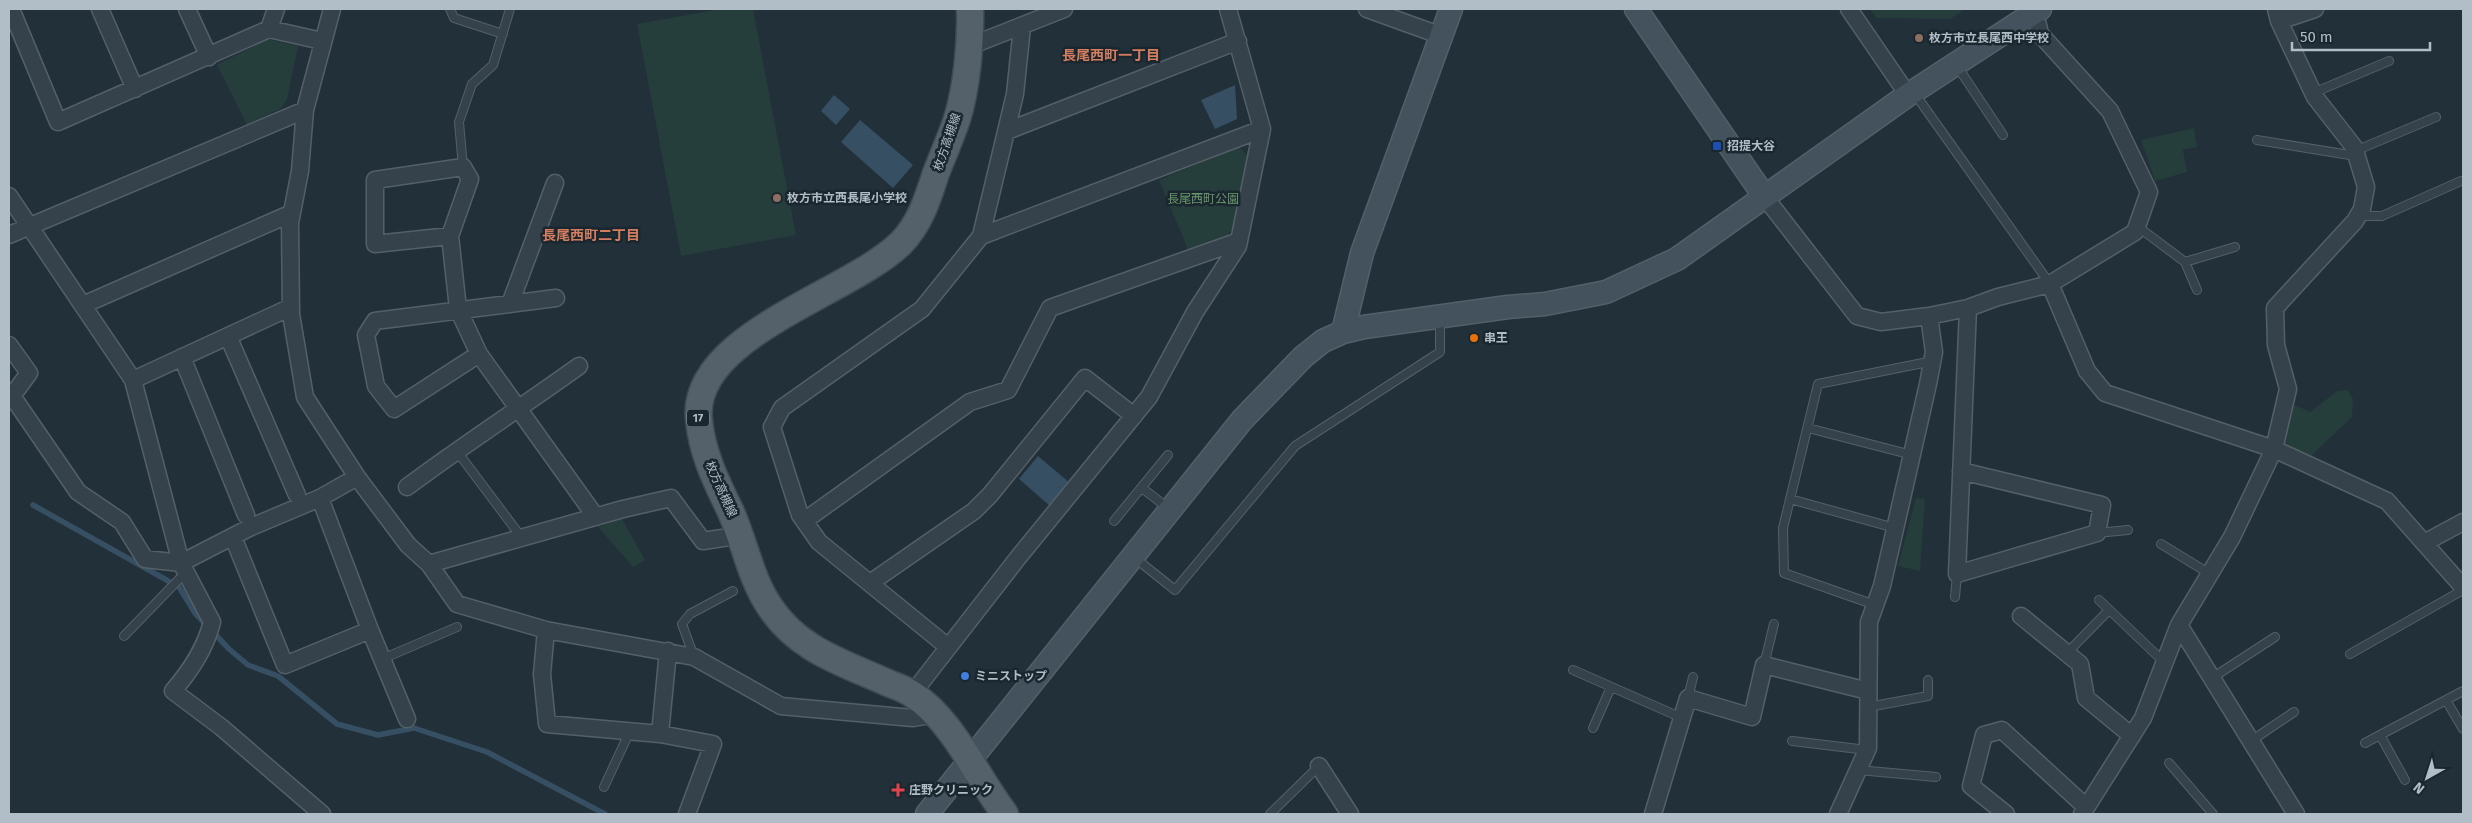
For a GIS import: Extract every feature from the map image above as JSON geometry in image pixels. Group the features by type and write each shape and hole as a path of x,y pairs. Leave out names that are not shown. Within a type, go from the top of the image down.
{"main road":[{"name":"枚方高槻線","path":"970,9 970,46 958,116 925,208 901,243 849,280 745,340 724,357 711,376 702,396 698,418 709,465 742,535 758,588 770,609 792,635 820,654 912,694 937,714 1005,814"}],"street":[{"path":"11,9 58,122 269,29 322,41"},
{"path":"100,9 135,89"},
{"path":"187,9 209,57"},
{"path":"269,29 276,9"},
{"path":"332,9 305,110 300,171 290,223 290,307 304,397 357,477 408,545 429,564 457,604 546,630 668,650 694,657 782,706 912,718 937,714"},
{"path":"970,46 1022,27 1063,9"},
{"path":"912,694 1149,397 1195,312 1238,246 1262,129 1228,9"},
{"path":"1343,332 1362,253 1451,9"},
{"path":"928,814 1242,420 1303,357 1324,341 1343,332 1508,307 1545,304 1606,292 1677,259 1764,196 1910,94 2036,12 2040,34 2110,111 2149,192 2135,232 2050,284 1998,297 1968,308 1929,316 1881,322 1857,316 1764,196 1636,9"},
{"path":"1849,9 1910,94"},
{"path":"2006,814 1971,786 1984,735 2002,730 2084,810 2143,718 2166,663 2179,625 2232,538 2274,449 2288,390 2276,345 2276,308 2358,216 2362,209 2366,187 2356,154 2313,93 2278,15 2315,9"},
{"path":"1375,10 1442,36"},
{"path":"948,647 819,542 800,515 772,427 782,408 922,309 981,236 1015,94 1022,27"},
{"path":"1007,131 1238,41"},
{"path":"9,235 28,225 305,110"},
{"path":"981,236 1262,129"},
{"path":"450,236 375,244 375,180 463,167 470,179 450,236 458,309 478,354 520,409 596,517"},
{"path":"510,304 555,183"},
{"path":"9,196 133,380 182,571 212,622 208,639 189,673 173,691 221,727 322,814"},
{"path":"84,305 292,213"},
{"path":"804,521 970,402 1008,390 1050,308 1238,241"},
{"path":"2050,284 2087,371 2105,393 2274,449 2387,501 2463,589"},
{"path":"478,354 394,409 376,386 366,335 376,321 458,309 556,298"},
{"path":"133,380 290,307"},
{"path":"1961,471 2102,506 2098,533 1957,574 1961,471 1968,308"},
{"path":"1838,814 1867,750 1870,622 1895,528 1933,361 1934,352 1929,316"},
{"path":"228,336 297,495"},
{"path":"9,345 29,373 12,396 78,492 122,522 145,559 182,571"},
{"path":"182,357 246,515"},
{"path":"407,487 456,450 520,409 579,366"},
{"path":"870,583 974,511 990,495 1086,378 1134,416"},
{"path":"182,571 233,537 320,498 357,477"},
{"path":"320,498 370,630 407,719"},
{"path":"429,564 671,498 703,541 742,535"},
{"path":"2424,543 2463,522"},
{"path":"233,537 285,665 370,630"},
{"path":"2021,616 2080,664 2086,698 2132,736"},
{"path":"2179,625 2296,814"},
{"path":"546,630 542,674 547,724 660,734 713,744 687,814"},
{"path":"660,734 668,650"},
{"path":"1653,814 1688,698 1752,717 1764,665 1868,699"},
{"path":"1319,766 1350,814"}],"lane":[{"path":"450,9 454,18 502,34"},
{"path":"463,167 458,122 472,84 493,65 510,9"},
{"path":"2313,93 2390,61"},
{"path":"1955,64 2003,135"},
{"path":"1910,94 2050,284"},
{"path":"2257,140 2356,154 2436,117"},
{"path":"2358,216 2382,216 2461,180"},
{"path":"2137,226 2185,262 2196,290"},
{"path":"2185,262 2235,247"},
{"path":"1133,556 1175,590 1295,446 1440,352 1440,318"},
{"path":"1875,605 1784,573 1783,528 1818,384 1933,361"},
{"path":"1808,428 1912,455"},
{"path":"456,450 522,538"},
{"path":"1114,521 1168,455"},
{"path":"1142,488 1170,510"},
{"path":"1790,499 1895,528"},
{"path":"2098,533 2128,530"},
{"path":"2161,544 2210,574"},
{"path":"124,636 170,589 182,571"},
{"path":"1955,597 1957,574"},
{"path":"2350,654 2463,589"},
{"path":"694,657 682,624 690,614 733,591"},
{"path":"2099,600 2166,663"},
{"path":"2067,653 2110,610"},
{"path":"1764,665 1774,624"},
{"path":"382,659 457,627"},
{"path":"2212,678 2275,636"},
{"path":"1573,670 1682,718"},
{"path":"1688,698 1693,677"},
{"path":"1868,699 1928,696 1928,680"},
{"path":"1593,728 1611,687"},
{"path":"2365,743 2463,691"},
{"path":"2446,700 2463,729"},
{"path":"2250,741 2294,712"},
{"path":"604,787 630,732"},
{"path":"2380,735 2405,780"},
{"path":"1792,741 1867,750"},
{"path":"2169,763 2213,814"},
{"path":"1270,814 1319,766"},
{"path":"1858,770 1936,777"}],"green space":[{"path":"721,9 753,9 796,235 681,256 637,24"},
{"path":"1870,9 1965,9 1950,19 1877,18"},
{"path":"267,39 298,46 287,100 280,109 247,125 217,65"},
{"path":"2194,128 2197,147 2183,150 2187,172 2155,181 2141,140"},
{"name":"長尾西町公園","path":"1239,147 1247,155 1233,228 1227,236 1189,252 1159,180"},
{"path":"2347,390 2353,399 2352,417 2311,456 2283,445 2293,404 2310,412 2337,391"},
{"path":"1916,498 1925,499 1920,571 1898,566"},
{"path":"622,519 645,560 633,567 598,527"}],"water":[{"path":"1235,85 1237,119 1215,129 1201,100"},
{"path":"834,95 850,109 836,125 821,111"},
{"path":"860,120 913,165 893,188 841,142"},
{"path":"1038,456 1070,483 1050,506 1019,479"}],"waterway":[{"path":"33,505 179,587 195,613 229,649 248,665 278,676 337,724 378,735 414,728 487,752 605,814"}],"place":[{"name":"枚方市立長尾西中学校","path":"1919,38"},
{"name":"招提大谷","path":"1717,146"},
{"name":"枚方市立西長尾小学校","path":"777,198"},
{"name":"串王","path":"1474,338"},
{"name":"ミニストップ","path":"965,676"},
{"name":"庄野クリニック","path":"898,790"}],"district":[{"name":"長尾西町一丁目","path":"1111,55"},
{"name":"長尾西町二丁目","path":"591,235"}]}
